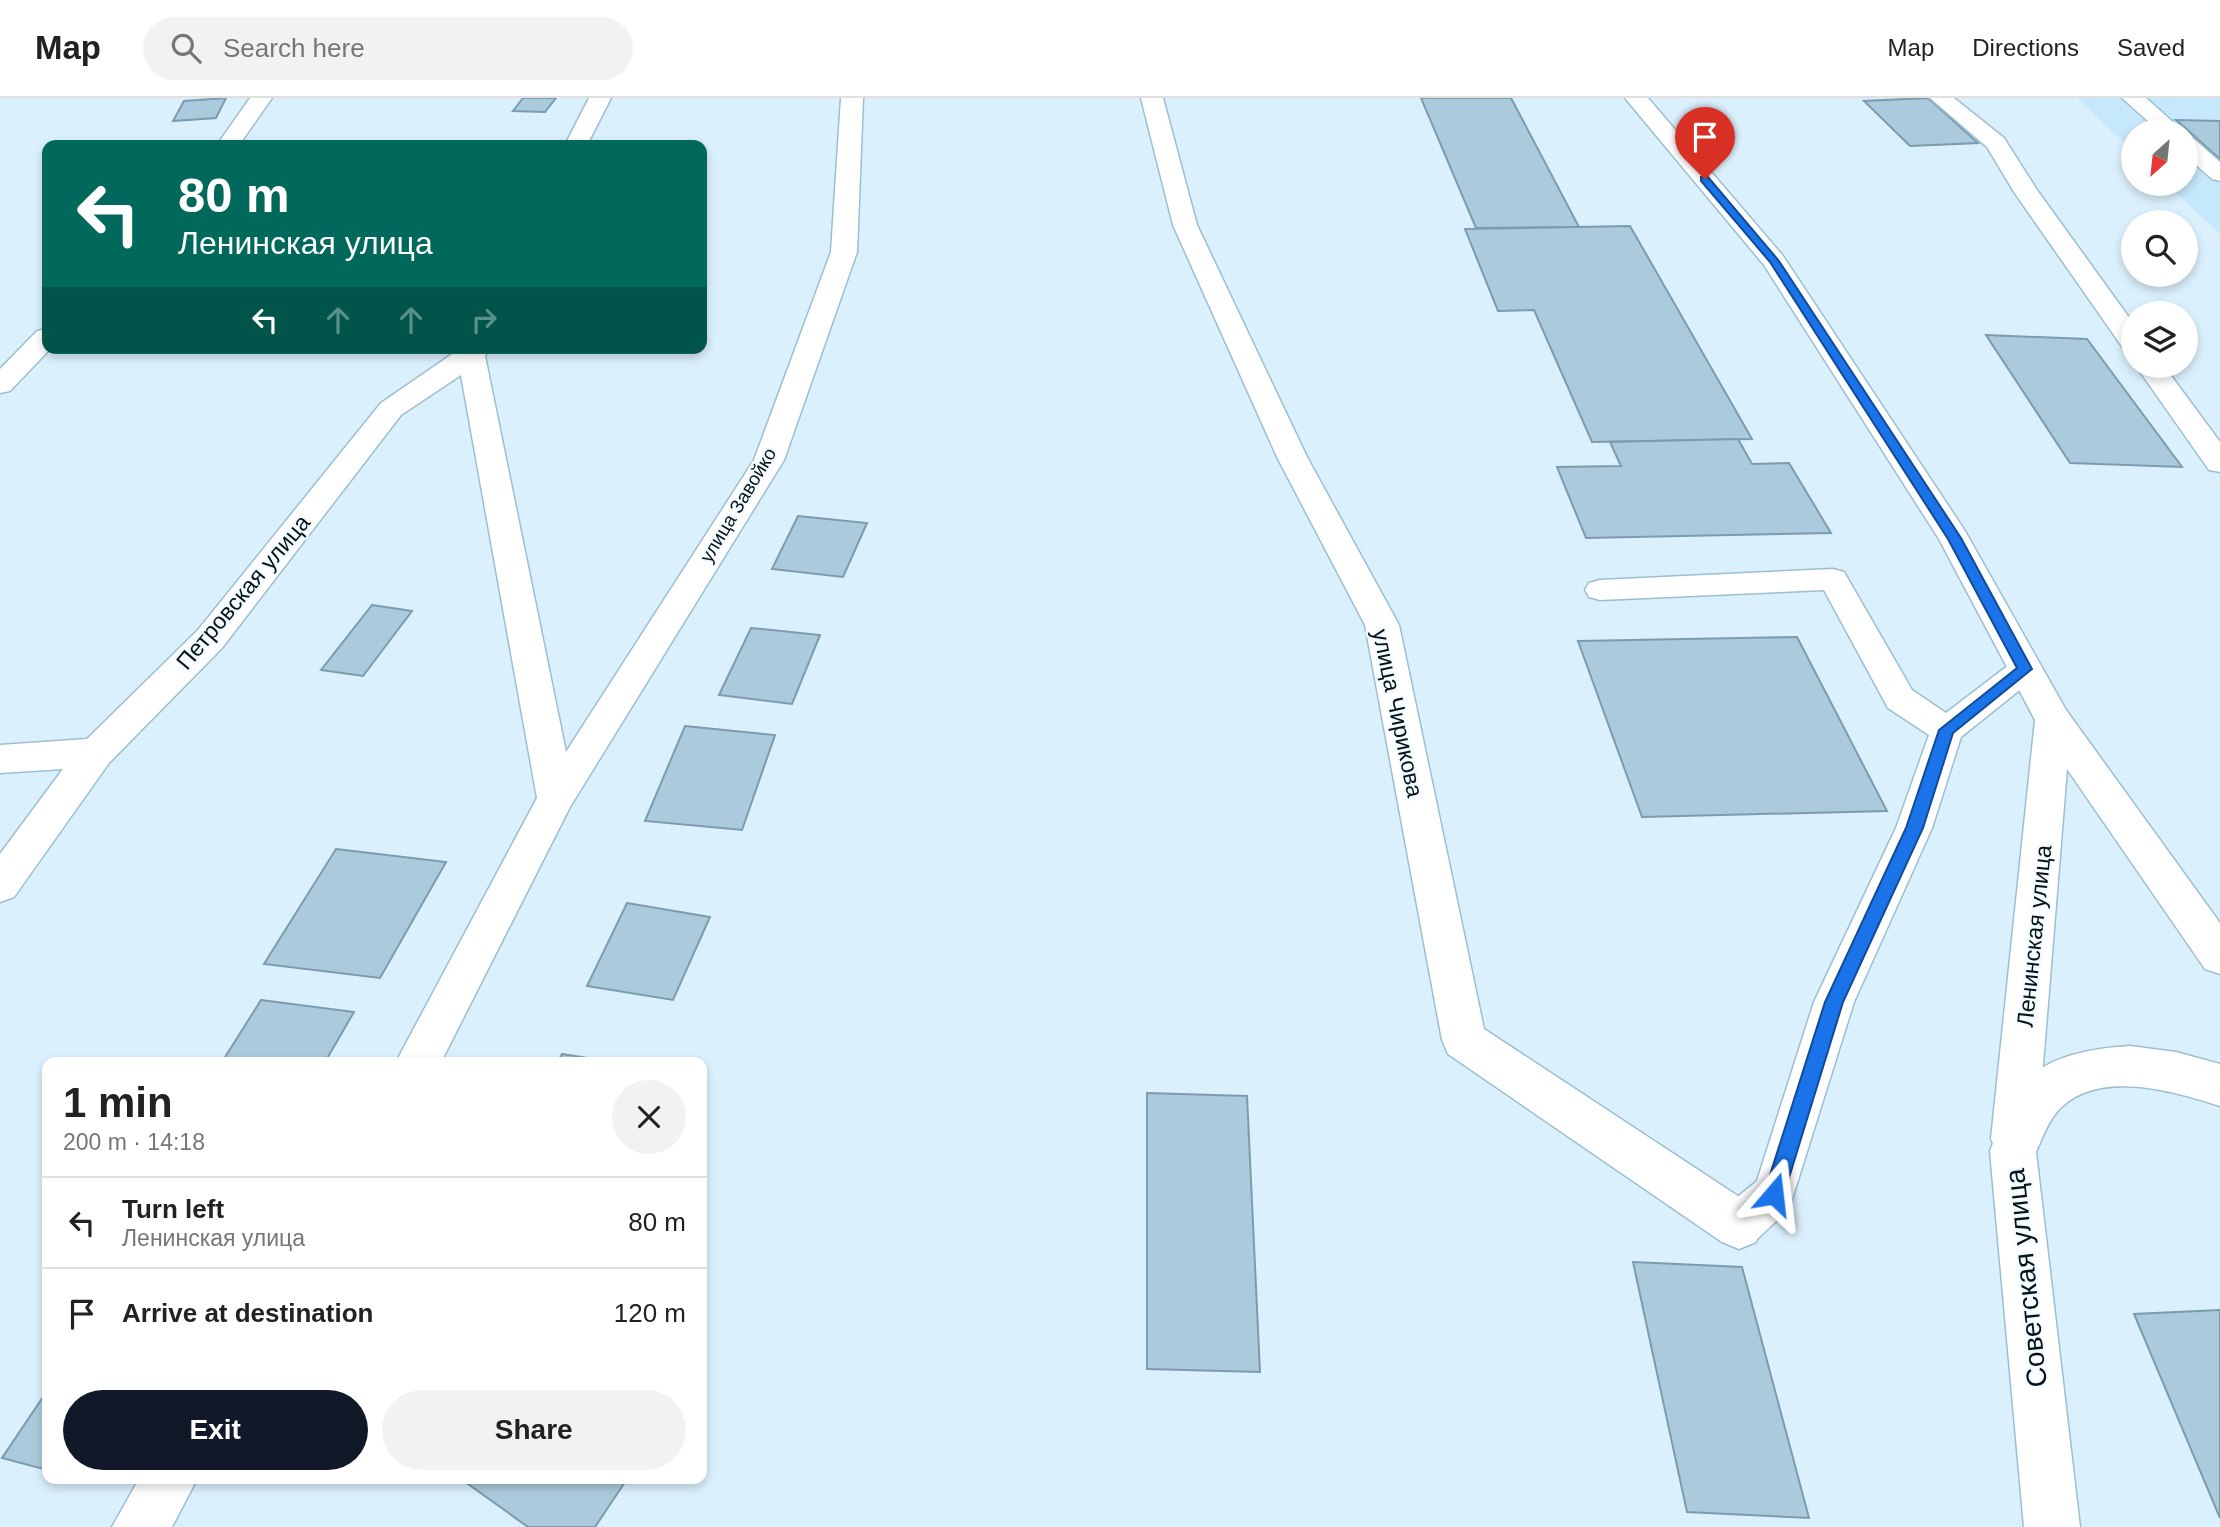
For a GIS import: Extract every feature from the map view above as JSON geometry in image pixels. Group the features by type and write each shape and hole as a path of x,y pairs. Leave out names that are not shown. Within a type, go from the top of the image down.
{"street":[{"path":"232,140 261,98"},
{"path":"579,140 600,98"},
{"name":"улица Завойко","path":"421,1057 556,798 769,460 844,252 852,98"},
{"name":"улица Чирикова","path":"1153,98 1185,225 1292,457 1382,625 1464,1041 1739,1226"},
{"path":"1636,98 1774,261 1954,538 2053,720 2220,956"},
{"path":"1941,98 1996,143 2026,192 2121,325"},
{"path":"2133,98 2158,119"},
{"path":"2198,155 2220,174"},
{"path":"0,385 42,342"},
{"name":"Петровская улица","path":"0,885 96,753 210,639 391,409 470,354"},
{"path":"473,354 556,798"},
{"path":"2159,378 2220,463"},
{"name":"Ленинская улица","path":"2013,1151 2053,720"},
{"path":"0,759 96,753"},
{"name":"Советская улица","path":"2052,1527 2013,1151 2042,1096 2073,1077 2118,1065 2180,1072 2220,1085"},
{"path":"140,1527 167,1484"}],"lane":[{"path":"1600,590 1833,579 1899,699 1947,730"},
{"path":"1739,1226 1774,1194 1834,1002 1914,828 1947,730 2025,669"}],"shaded area":[{"path":"2077,98 2220,98 2220,234 2198,213 2198,210 2180,196 2198,196 2198,119 2121,119 2121,140"}],"building":[{"path":"226,98 216,118 173,121 184,101"},
{"path":"523,98 556,98 545,112 513,111"},
{"path":"1421,98 1511,98 1579,227 1476,228"},
{"path":"1928,98 1978,143 1910,146 1864,101"},
{"path":"2198,120 2220,121 2220,159 2198,140"},
{"path":"1630,226 1752,439 1592,442 1534,310 1498,311 1465,229"},
{"path":"1986,335 2087,339 2182,467 2070,463"},
{"path":"1738,439 1752,464 1789,463 1831,533 1586,538 1557,467 1621,466 1610,442"},
{"path":"798,516 867,523 843,577 772,569"},
{"path":"372,605 412,611 363,676 321,670"},
{"path":"751,628 820,635 792,704 719,695"},
{"path":"1797,637 1887,811 1642,817 1578,641"},
{"path":"685,726 775,735 742,830 645,821"},
{"path":"336,849 446,862 380,978 264,964"},
{"path":"627,903 710,917 673,1000 587,986"},
{"path":"261,1000 354,1012 328,1057 225,1057"},
{"path":"562,1054 581,1057 560,1057"},
{"path":"1147,1093 1247,1096 1260,1372 1147,1369"},
{"path":"1633,1262 1742,1267 1809,1518 1687,1512"},
{"path":"2220,1310 2220,1518 2134,1314"},
{"path":"42,1398 42,1469 2,1458"},
{"path":"468,1484 624,1484 595,1527 528,1527"}],"route":[{"path":"1705,179 1774,261 1954,538 2025,669 1947,730 1914,828 1834,1002 1774,1194"}]}
